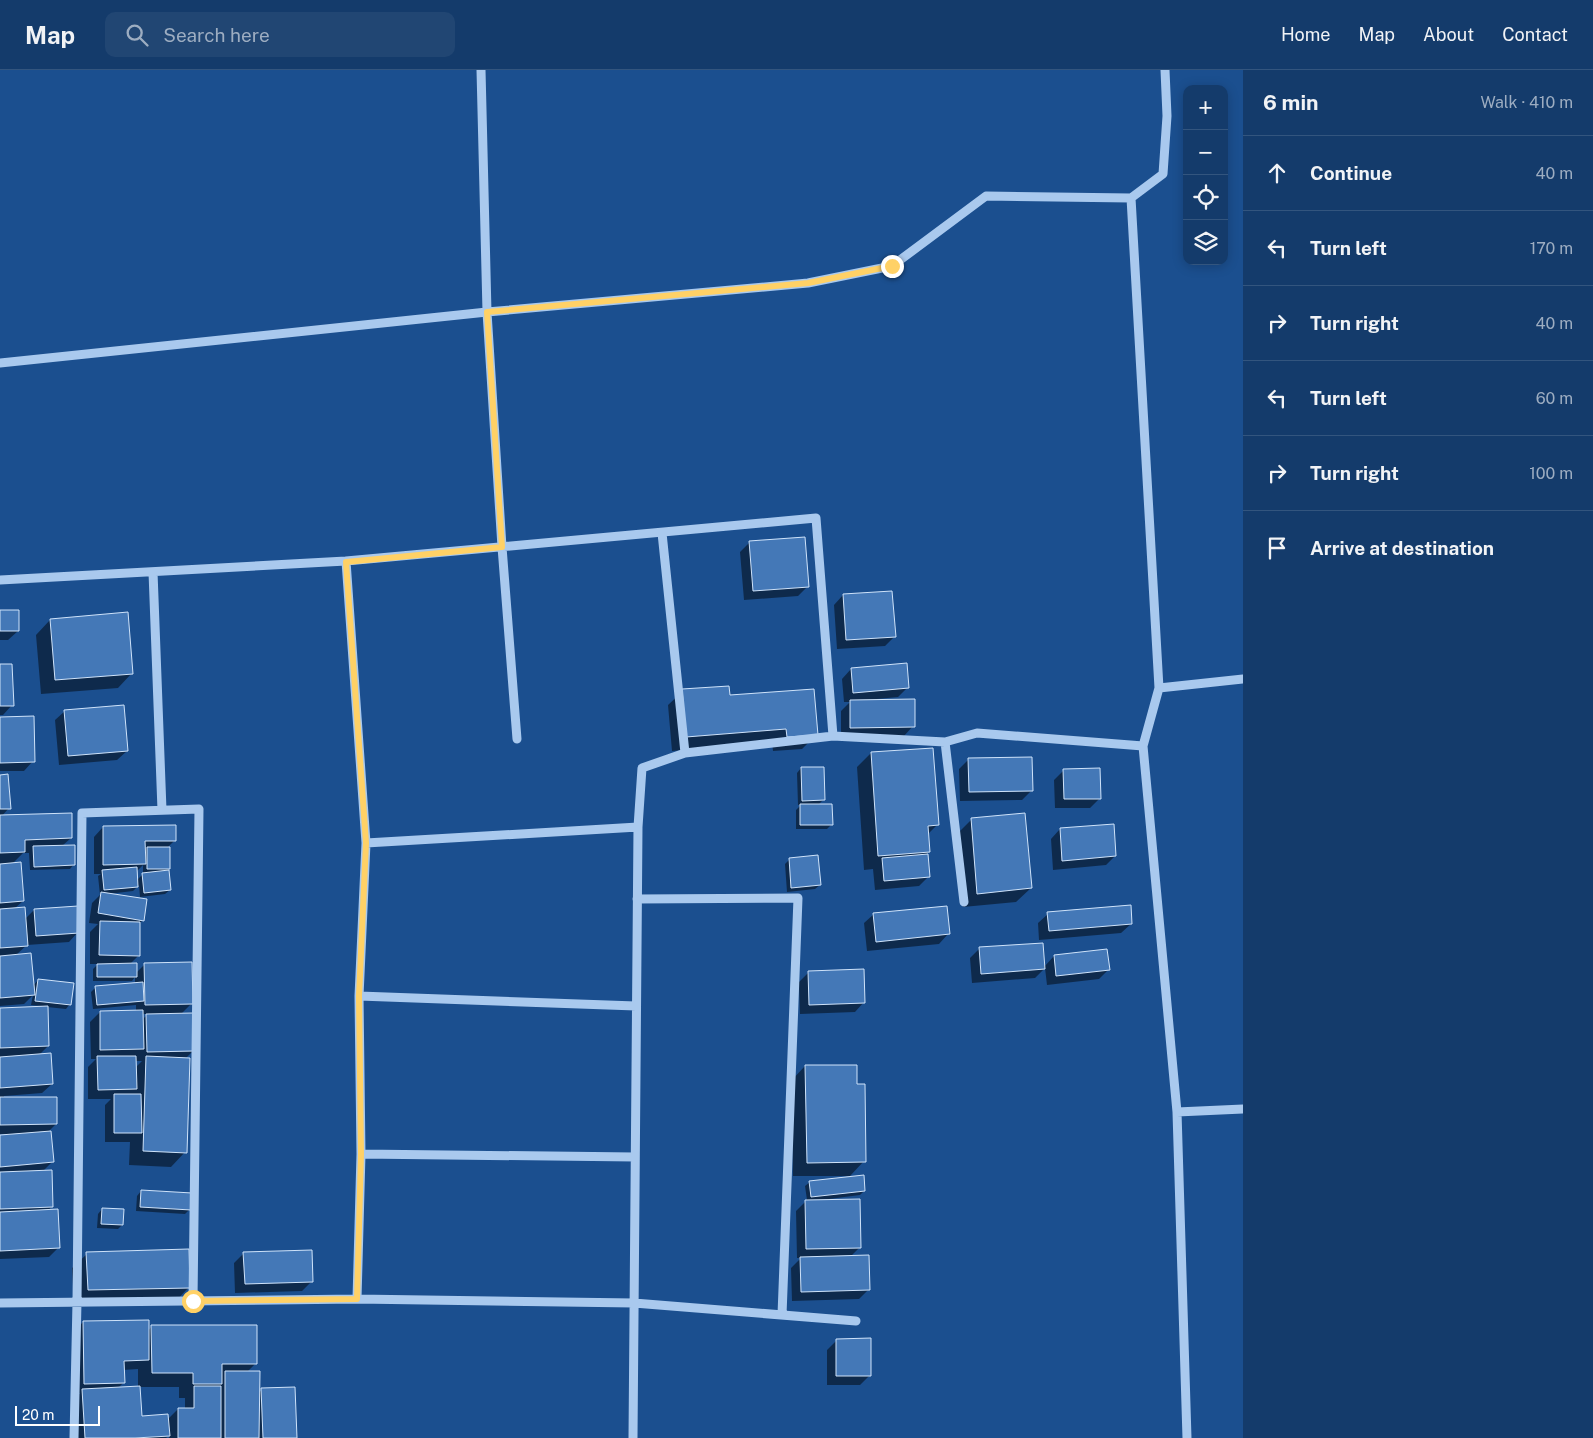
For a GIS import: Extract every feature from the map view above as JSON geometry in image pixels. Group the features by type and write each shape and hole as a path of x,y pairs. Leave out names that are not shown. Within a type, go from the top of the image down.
{"street":[{"path":"481,70 487,312 502,547 517,739"},
{"path":"0,363 487,312 808,283 892,266 986,196 1131,198 1163,174 1167,116 1165,70"},
{"path":"1131,198 1160,688 1143,746 1177,1112 1187,1438"},
{"path":"0,580 346,562 816,518 833,736"},
{"path":"662,533 685,753"},
{"path":"346,562 366,843 359,996 361,1154 357,1299"},
{"path":"153,572 162,810"},
{"path":"1160,688 1243,679"},
{"path":"633,1438 637,899 638,827 642,768 685,753 833,736 945,742 977,733 1143,746"},
{"path":"945,742 964,902"},
{"path":"74,1438 82,813 199,809 193,1301"},
{"path":"366,843 638,827"},
{"path":"637,899 798,898 782,1314"},
{"path":"359,996 636,1006"},
{"path":"1177,1112 1243,1109"},
{"path":"361,1154 635,1157"},
{"path":"0,1303 357,1299 634,1303 856,1320"}],"building":[{"path":"805,537 809,587 753,591 749,541"},
{"path":"892,591 896,637 846,640 843,594"},
{"path":"0,610 19,610 19,631 0,631"},
{"path":"128,612 133,674 55,680 50,619"},
{"path":"907,663 909,688 853,693 851,668"},
{"path":"0,664 12,664 14,706 0,706"},
{"path":"729,686 730,695 814,689 818,735 787,737 786,729 686,737 682,689"},
{"path":"915,699 915,727 850,728 850,700"},
{"path":"124,705 128,751 68,756 64,710"},
{"path":"34,716 35,762 0,763 0,717"},
{"path":"933,748 939,825 928,826 930,852 878,856 871,752"},
{"path":"1032,757 1033,791 969,792 968,758"},
{"path":"801,767 824,767 825,800 802,801"},
{"path":"1100,768 1101,799 1064,799 1063,769"},
{"path":"8,774 11,809 0,809 0,775"},
{"path":"800,804 832,804 833,825 800,825"},
{"path":"72,813 72,838 25,840 25,852 0,853 0,815"},
{"path":"1025,813 1032,888 977,894 971,818"},
{"path":"1114,824 1116,856 1062,861 1060,828"},
{"path":"176,825 176,841 145,841 146,864 103,865 103,826"},
{"path":"75,845 75,865 34,867 33,846"},
{"path":"147,847 170,847 170,869 147,869"},
{"path":"928,854 930,877 884,881 882,858"},
{"path":"818,855 821,885 791,888 789,858"},
{"path":"21,862 24,901 0,903 0,864"},
{"path":"137,867 138,887 104,890 102,870"},
{"path":"169,870 171,890 144,893 142,873"},
{"path":"101,892 147,899 144,921 98,913"},
{"path":"1131,905 1132,924 1049,931 1047,912"},
{"path":"78,906 79,933 36,936 34,909"},
{"path":"947,906 950,934 876,942 873,913"},
{"path":"25,907 28,946 0,948 0,909"},
{"path":"100,921 140,922 140,956 99,955"},
{"path":"1043,943 1045,969 981,974 979,947"},
{"path":"1107,949 1110,970 1056,976 1054,955"},
{"path":"31,953 35,995 0,998 0,956"},
{"path":"192,962 193,1004 145,1005 144,963"},
{"path":"137,963 137,977 97,977 97,964"},
{"path":"864,969 865,1003 809,1005 808,971"},
{"path":"38,979 74,983 71,1005 35,1001"},
{"path":"143,982 144,1001 97,1005 95,986"},
{"path":"48,1006 49,1046 0,1048 0,1008"},
{"path":"143,1010 144,1049 100,1050 100,1011"},
{"path":"193,1013 194,1051 147,1052 146,1014"},
{"path":"51,1053 53,1084 0,1088 0,1057"},
{"path":"97,1056 136,1056 137,1089 98,1090"},
{"path":"146,1056 190,1058 187,1153 143,1151"},
{"path":"805,1065 857,1065 857,1084 865,1084 866,1162 807,1163"},
{"path":"114,1094 141,1094 142,1133 114,1133"},
{"path":"0,1097 57,1097 57,1124 0,1125"},
{"path":"51,1131 54,1162 0,1167 0,1135"},
{"path":"52,1170 53,1207 0,1209 0,1172"},
{"path":"864,1175 865,1191 811,1197 809,1181"},
{"path":"141,1190 192,1193 191,1210 140,1207"},
{"path":"860,1199 861,1248 806,1249 805,1200"},
{"path":"102,1208 124,1209 123,1225 101,1224"},
{"path":"58,1209 60,1248 0,1251 0,1212"},
{"path":"189,1249 190,1288 88,1290 86,1252"},
{"path":"312,1250 313,1282 245,1284 243,1252"},
{"path":"869,1255 870,1290 801,1292 800,1257"},
{"path":"149,1320 149,1360 124,1361 125,1383 84,1384 83,1321"},
{"path":"151,1325 257,1325 257,1364 222,1364 222,1384 193,1384 193,1373 152,1373"},
{"path":"871,1338 871,1376 836,1376 836,1339"},
{"path":"225,1371 260,1371 259,1438 225,1438"},
{"path":"140,1386 142,1416 168,1414 170,1436 85,1438 82,1389"},
{"path":"194,1386 221,1386 221,1438 178,1438 178,1408 194,1408"},
{"path":"295,1387 297,1438 263,1438 261,1388"}],"route":[{"path":"193,1301 357,1299 361,1154 359,996 366,843 346,562 502,547 487,312 808,283 892,266"}]}
